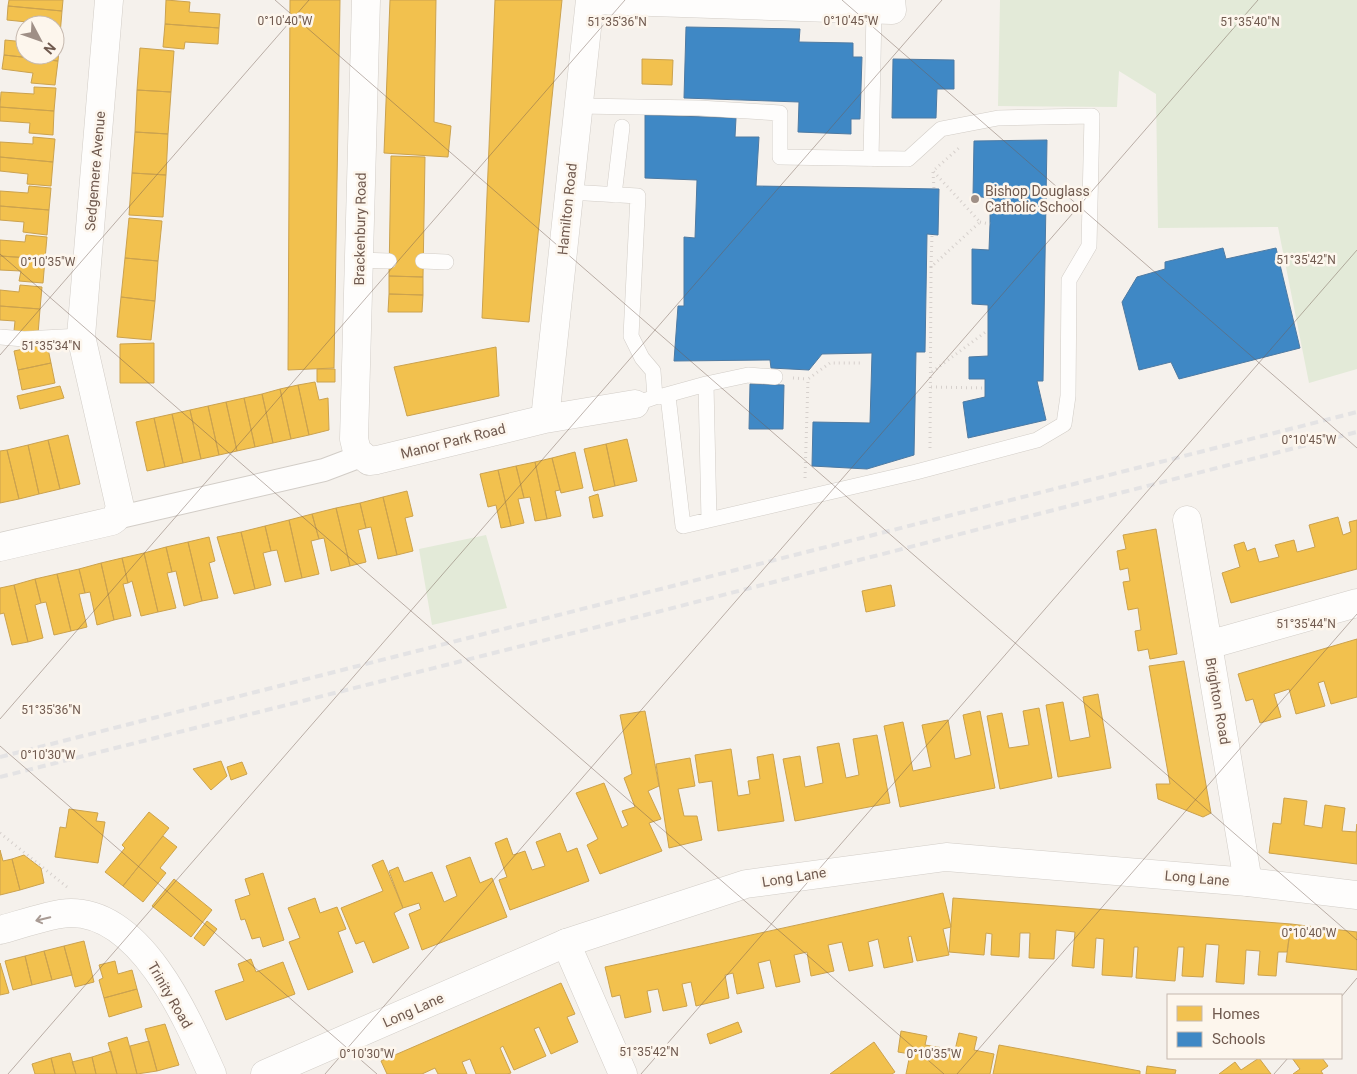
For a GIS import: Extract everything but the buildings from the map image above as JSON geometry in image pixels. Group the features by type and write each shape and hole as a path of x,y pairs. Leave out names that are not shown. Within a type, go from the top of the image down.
{"street":[{"name":"Sedgemere Avenue","path":"109,0 81,336 120,500 116,518"},
{"name":"Brackenbury Road","path":"361,456 357,451 354,438 366,0"},
{"path":"591,0 882,5"},
{"name":"Hamilton Road","path":"545,419 591,0"},
{"name":"Manor Park Road","path":"361,456 369,461 377,460 545,419 653,399"},
{"path":"0,547 324,470 361,456"},
{"name":"Brighton Road","path":"1187,520 1248,882"},
{"path":"1208,645 1357,603"},
{"name":"Long Lane","path":"265,1074 566,943 746,884 834,870 946,857 1248,882 1357,895"},
{"name":"Trinity Road","path":"0,930 69,913 86,915 113,925 147,955 199,1045 212,1074"},
{"path":"566,943 623,1074"}],"lane":[{"path":"871,159 882,5"},
{"path":"569,192 638,196 631,336 642,358 653,371 653,399 683,526 929,468 1037,440 1064,424 1068,396 1070,280 1089,246 1092,116 998,118 941,130 908,159 871,159 780,157 780,113 699,108 578,106"},
{"path":"614,195 622,126"},
{"path":"359,260 389,261"},
{"path":"423,262 446,262"},
{"path":"0,337 81,336"},
{"path":"653,399 706,384 748,376 775,377"},
{"path":"706,384 709,520"}],"path":[{"path":"962,145 933,172 980,222 990,224"},
{"path":"931,268 980,222"},
{"path":"929,468 932,372 932,234"},
{"path":"932,372 988,331"},
{"path":"804,498 808,379 830,363 863,363"},
{"path":"931,387 985,388"},
{"path":"0,833 66,885 86,915"}],"green space":[{"path":"1000,0 1357,0 1357,369 1309,383 1278,227 1158,228 1156,94 1119,71 1117,107 998,106"},
{"path":"486,535 507,608 432,625 419,549"}],"railway":[{"path":"0,757 1357,412"},
{"path":"0,777 657,612 1357,432"}],"place":[{"name":"Bishop Douglass Catholic School","path":"975,199"}]}
